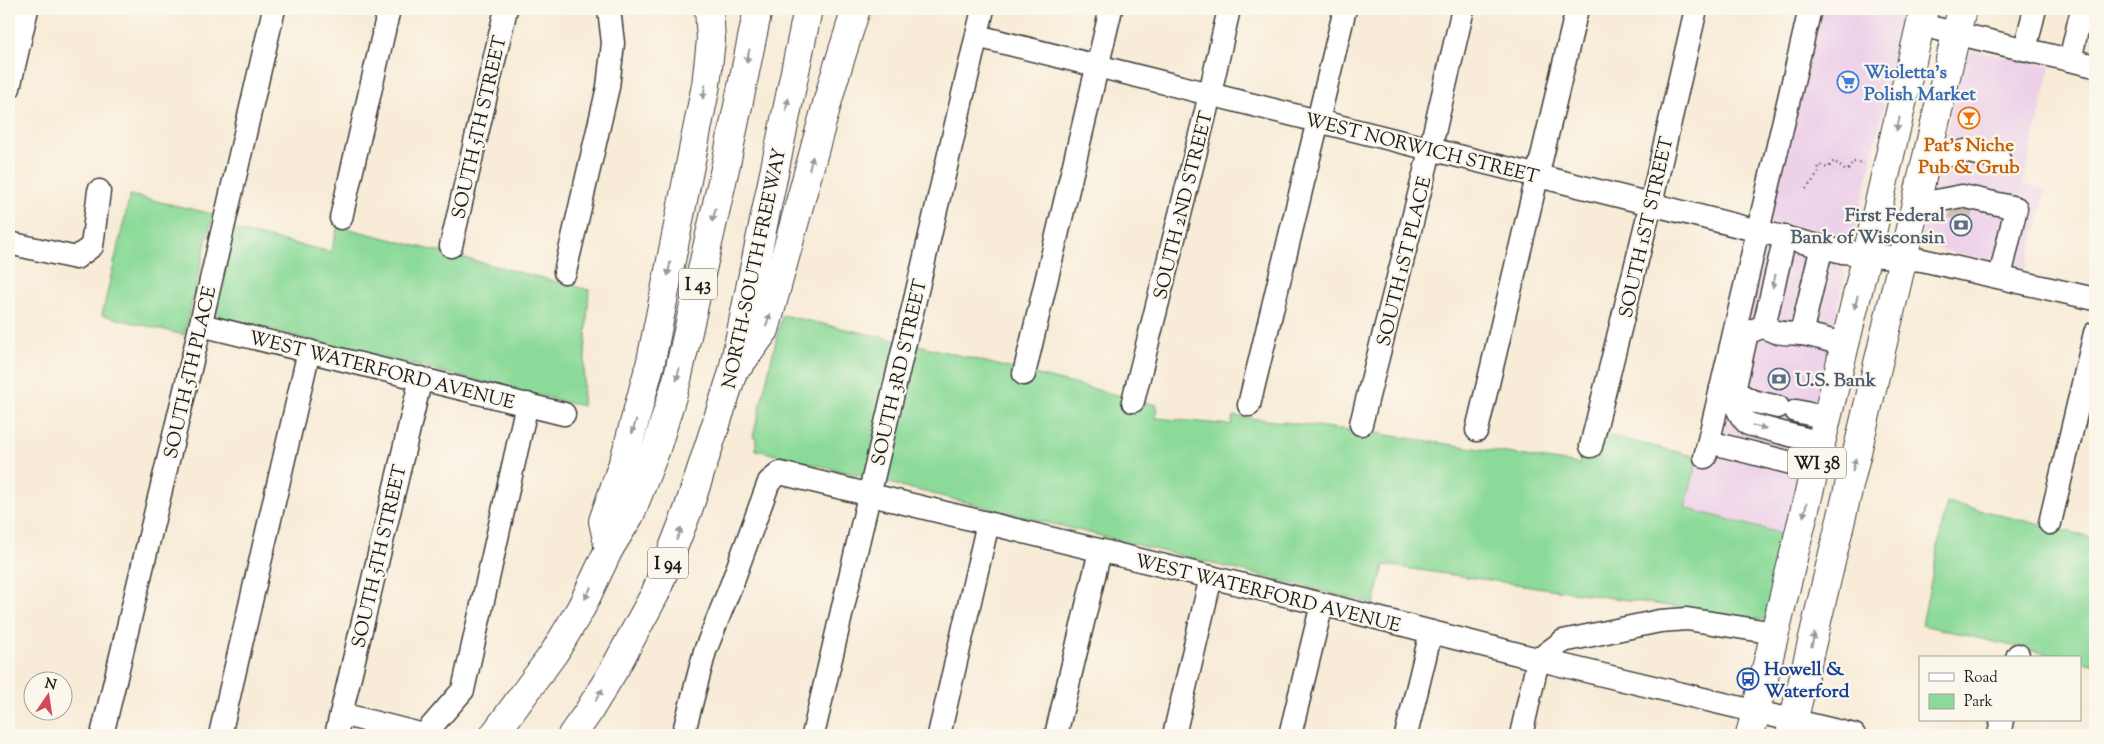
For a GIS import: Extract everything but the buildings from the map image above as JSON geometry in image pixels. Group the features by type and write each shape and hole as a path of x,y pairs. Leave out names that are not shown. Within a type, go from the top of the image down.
{"main road":[{"path":"494,735 554,653 581,608 609,549 602,521 625,457 651,361 706,85 710,40 709,9"},
{"name":"I 43","path":"609,549 630,515 656,449 677,380 726,164 758,9"},
{"name":"NORTH-SOUTH FREEWAY","path":"572,735 592,706 655,594 688,510 732,375 808,9"},
{"path":"732,375 764,330 833,82 856,9"},
{"name":"WI 38","path":"1753,724 1846,345 1923,17"},
{"name":"WI 38","path":"1792,728 1903,258 1935,202 1928,153 1959,21"}],"street":[{"path":"9,88 15,35 27,9"},
{"name":"SOUTH 5TH PLACE","path":"102,735 201,326 274,9"},
{"path":"340,218 390,9"},
{"name":"SOUTH 5TH STREET","path":"450,246 506,9"},
{"path":"565,272 608,87 613,43 609,9"},
{"name":"SOUTH 3RD STREET","path":"813,735 983,9"},
{"path":"1024,374 1110,9"},
{"name":"SOUTH 2ND STREET","path":"1133,400 1210,94 1229,9"},
{"path":"1249,405 1345,9"},
{"name":"SOUTH 1ST PLACE","path":"1361,424 1431,149 1463,9"},
{"path":"1477,430 1577,9"},
{"name":"SOUTH 1ST STREET","path":"1592,446 1696,9"},
{"path":"1810,9 1758,231 1728,390 1740,416 1748,424 1824,430"},
{"path":"2025,50 2035,9"},
{"path":"2070,60 2082,9"},
{"path":"1923,17 1959,21 2025,50 2095,66"},
{"name":"WEST NORWICH STREET","path":"977,36 1843,252 1922,260 2095,299"},
{"path":"1928,153 1946,156 1965,151 1999,159"},
{"path":"9,243 76,258 92,246 99,192"},
{"path":"1935,202 1962,196 2009,207"},
{"path":"1980,214 2009,207"},
{"path":"2000,277 2009,207"},
{"path":"1764,326 1785,237"},
{"path":"1801,334 1822,246"},
{"name":"WEST WATERFORD AVENUE","path":"201,326 309,350 564,414"},
{"path":"1764,326 1747,333 1707,449 1815,469"},
{"path":"1764,326 1768,329 1791,335 1801,334 1846,345"},
{"path":"2050,523 2095,333"},
{"path":"220,735 309,350"},
{"name":"SOUTH 5TH STREET","path":"338,725 420,378"},
{"path":"1728,390 1752,401 1787,409 1824,430"},
{"path":"338,725 424,735 463,690 527,404"},
{"name":"WEST WATERFORD AVENUE","path":"683,735 705,650 769,482 780,473 1431,632 1538,660 1753,724 1854,735"},
{"path":"939,735 988,523"},
{"path":"1056,735 1100,551"},
{"path":"1174,735 1211,578"},
{"path":"1290,735 1322,604"},
{"path":"1521,735 1538,660 1563,641 1660,621 1687,619 1775,633"},
{"path":"1406,735 1431,632"},
{"path":"1999,735 2002,722"}],"path":[{"path":"1806,189 1818,174 1818,165 1828,168 1834,161 1846,171 1853,162 1864,163"}],"shaded area":[{"path":"1817,9 1906,9 1855,232 1850,239 1845,241 1767,222"},
{"path":"1972,50 2051,66 2023,184 2046,190 2026,269 1930,247 1921,238 1964,56"},
{"path":"1764,244 1838,262 1843,265 1845,275 1786,535 1685,508 1698,457"}],"green space":[{"path":"130,195 213,214 184,335 102,315"},
{"path":"338,226 589,290 582,406 220,318 214,309 230,229 331,252"},
{"path":"782,315 918,345 1157,405 1156,418 1231,425 1233,416 1374,433 1579,464 1586,430 1698,457 1685,508 1786,535 1766,620 1384,565 1374,604 756,450 756,438 753,437"},
{"path":"1947,502 2095,538 2095,665 2082,662 2082,656 2055,656 1922,625"}],"tunnel":[{"path":"1951,207 1980,214"}],"place":[{"name":"Wioletta's Polish Market","path":"1848,82"},
{"name":"Pat's Niche Pub & Grub","path":"1969,118"},
{"name":"First Federal Bank of Wisconsin","path":"1961,225"},
{"name":"U.S. Bank","path":"1779,379"},
{"name":"Howell & Waterford","path":"1748,679"}]}
